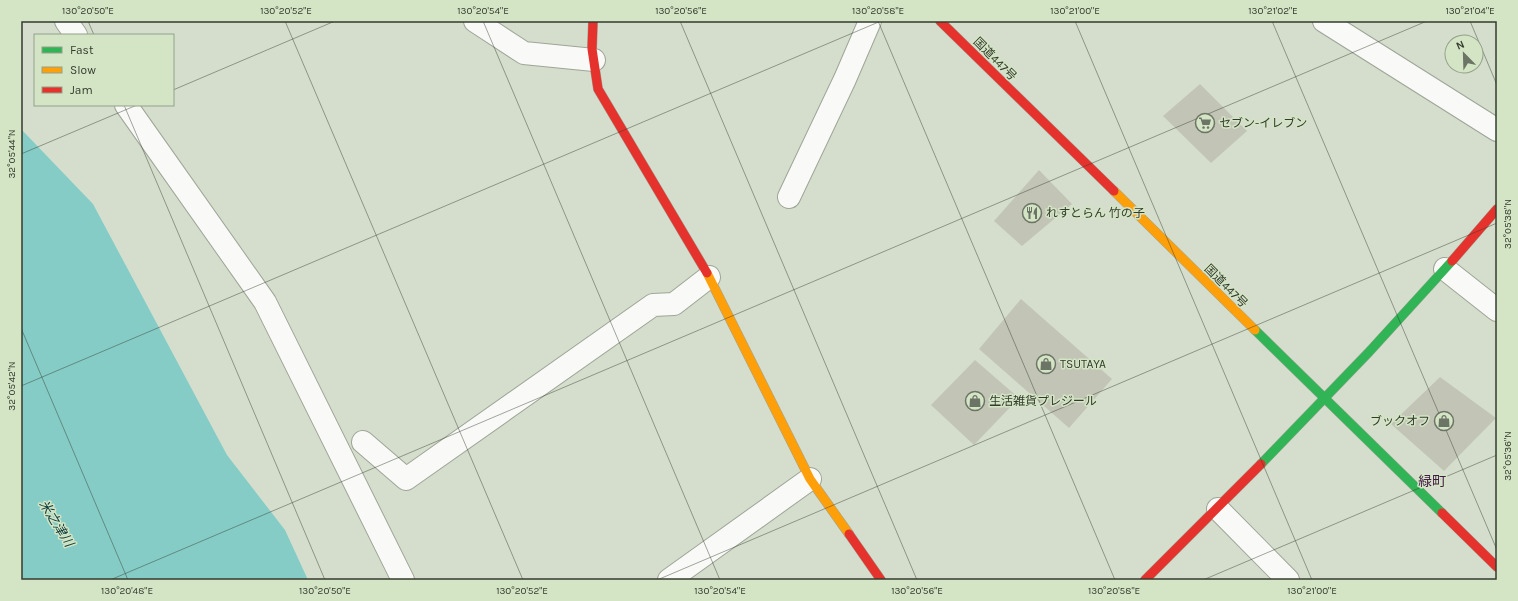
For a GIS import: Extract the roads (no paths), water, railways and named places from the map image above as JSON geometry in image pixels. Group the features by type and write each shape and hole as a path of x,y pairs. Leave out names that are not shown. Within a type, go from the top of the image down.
{"main road":[{"path":"593,21 592,49 598,89 709,277 810,479 881,580"},
{"name":"国道447号","path":"940,21 1497,567"},
{"path":"1145,580 1218,509 1324,399 1445,269 1497,209"}],"street":[{"path":"66,21 75,34"},
{"path":"475,21 524,53 594,60"},
{"path":"789,197 845,79 870,21"},
{"path":"1324,21 1497,130"},
{"path":"127,106 265,302 403,580"},
{"path":"1445,269 1497,310"},
{"path":"363,442 406,479 653,305 674,304 709,277"},
{"path":"669,580 810,479"},
{"path":"1218,509 1288,580"}],"water":[{"name":"米之津川","path":"21,129 93,204 227,455 285,530 308,580 21,580"}],"place":[{"name":"セブン-イレブン","path":"1205,123"},
{"name":"れすとらん 竹の子","path":"1032,213"},
{"name":"TSUTAYA","path":"1046,364"},
{"name":"生活雑貨プレジール","path":"975,401"},
{"name":"ブックオフ","path":"1444,421"}],"district":[{"name":"緑町","path":"1432,481"}]}
